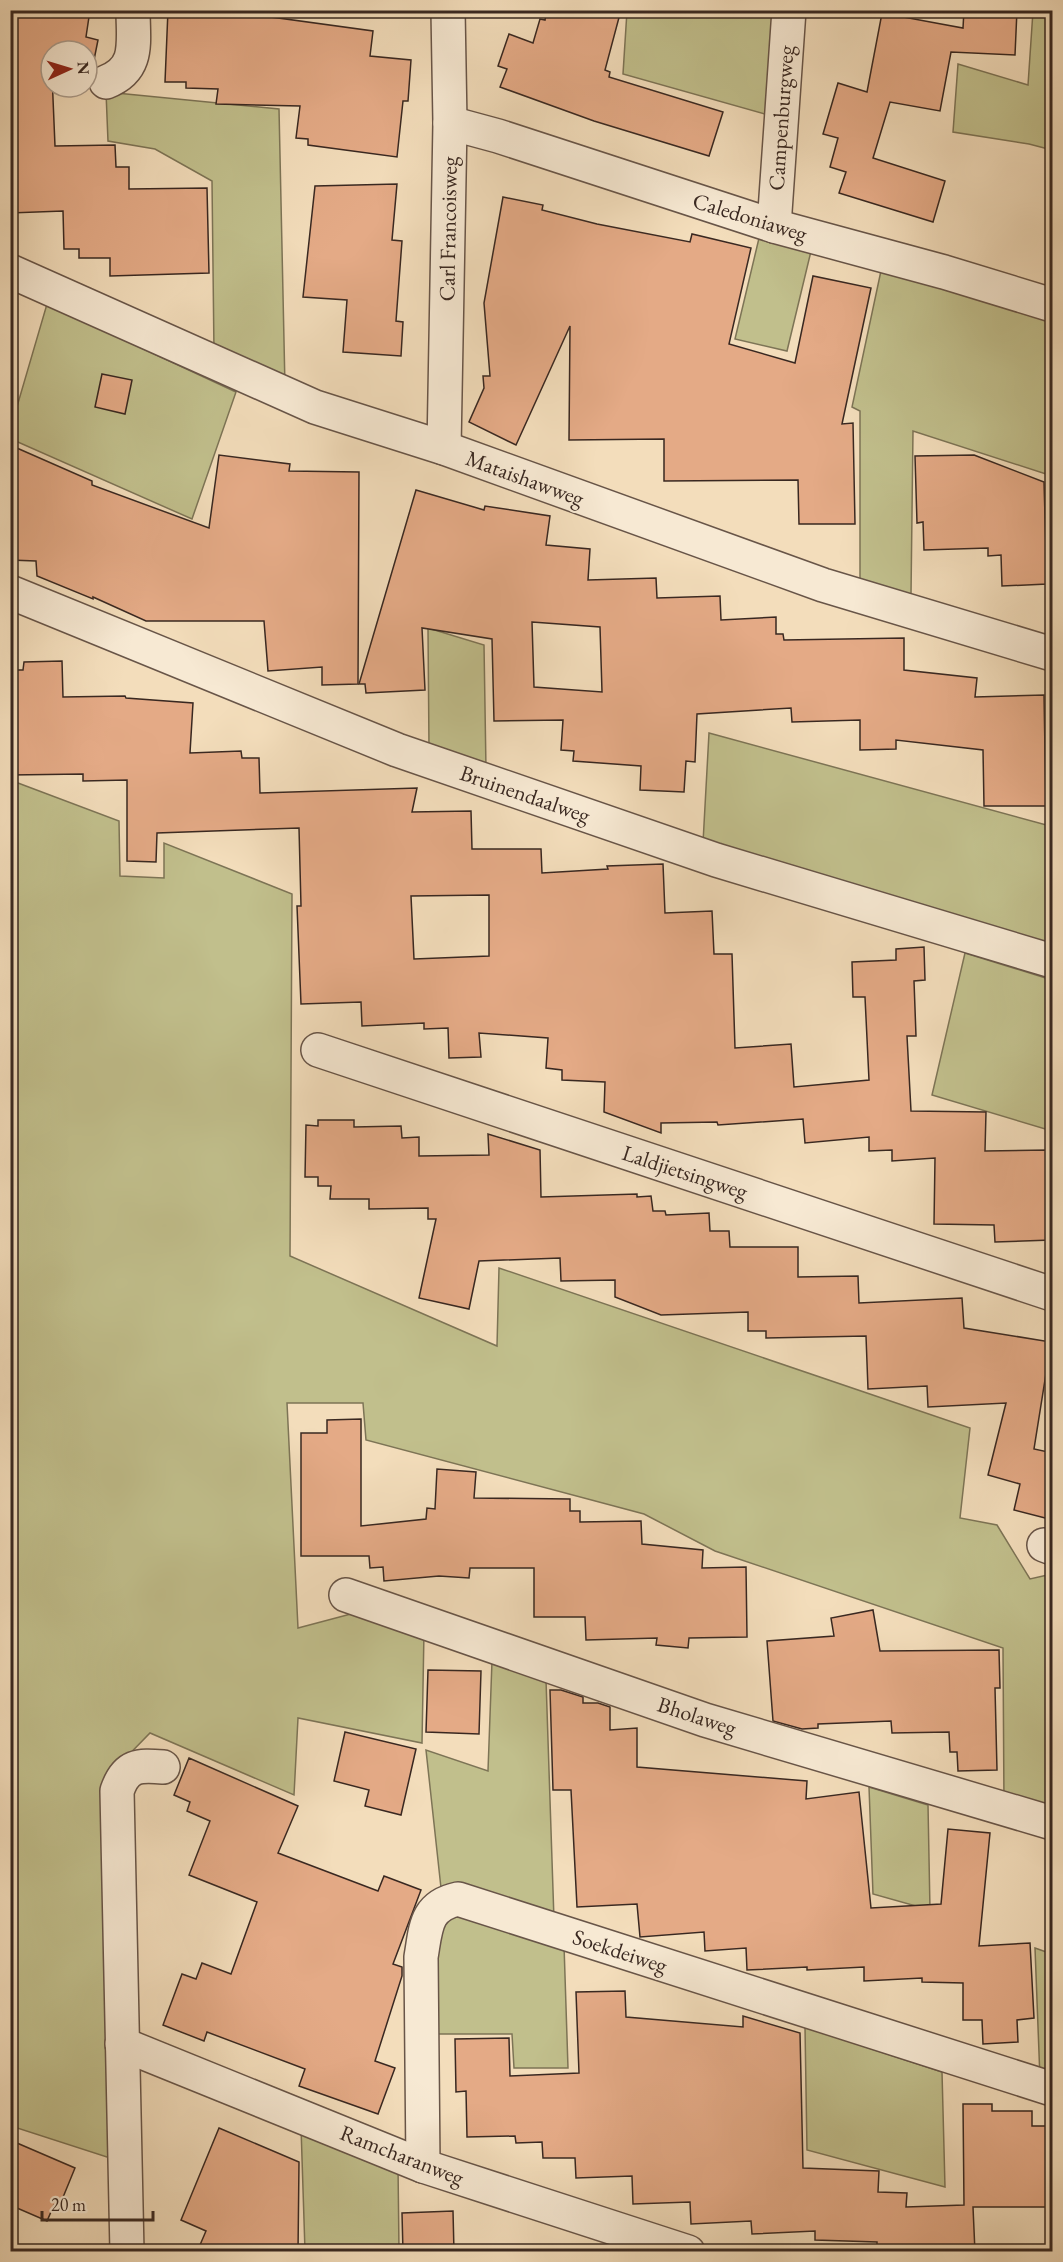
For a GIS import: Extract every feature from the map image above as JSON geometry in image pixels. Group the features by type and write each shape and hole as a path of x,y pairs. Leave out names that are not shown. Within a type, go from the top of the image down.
{"street":[{"path":"106,82 119,77 132,58 133,10"},
{"name":"Carl Francoisweg","path":"444,448 450,123 448,10"},
{"name":"Campenburgweg","path":"774,226 789,10"},
{"name":"Caledoniaweg","path":"450,123 498,136 774,226 944,272 1053,305"},
{"name":"Mataishawweg","path":"10,272 315,407 444,448 823,585 1053,654"},
{"name":"Bruinendaalweg","path":"10,592 397,750 716,860 1053,961"},
{"name":"Laldjietsingweg","path":"318,1050 1053,1294"},
{"name":"Bholaweg","path":"346,1594 705,1720 1053,1823"},
{"path":"127,2252 117,1791 122,1777 131,1769 147,1766 163,1767"},
{"name":"Soekdeiweg","path":"423,2166 421,1957 428,1923 433,1911 446,1902 458,1899 1053,2089"},
{"name":"Ramcharanweg","path":"122,2044 423,2166 688,2252"}],"shaded area":[{"path":"627,11 778,11 772,116 623,74"},
{"path":"1033,11 1052,11 1052,150 953,132 958,64 1028,85"},
{"path":"106,92 279,109 285,387 214,352 212,181 155,149 108,141"},
{"path":"760,234 812,247 787,351 735,339"},
{"path":"882,266 1052,319 1052,434 1046,474 913,431 911,595 860,579 860,411 852,407"},
{"path":"47,304 236,392 192,519 11,439 11,427"},
{"path":"428,628 484,645 486,769 429,749"},
{"path":"1051,674 1052,956 703,843 709,733 1050,826"},
{"path":"10,780 119,821 120,876 164,878 164,843 292,894 290,1256 497,1346 499,1268 970,1428 960,1518 997,1525 1030,1579 1052,1574 1051,1822 1004,1805 1003,1648 715,1551 644,1514 366,1440 363,1403 287,1403 298,1628 362,1611 424,1631 422,1743 298,1718 294,1795 150,1733 107,1777 110,2158 11,2126"},
{"path":"965,953 1052,980 1052,1131 932,1095"},
{"path":"492,1661 546,1680 554,1920 441,1888 426,1750 488,1771"},
{"path":"869,1787 928,1805 930,1910 873,1894"},
{"path":"465,1914 564,1945 568,2068 514,2068 512,2034 433,2034 431,1971 442,1922 450,1915"},
{"path":"1035,1948 1052,1954 1052,2084 1040,2079"},
{"path":"805,2027 942,2072 945,2187 807,2150"},
{"path":"301,2127 398,2166 399,2251 305,2251"}],"building":[{"path":"10,10 90,10 86,37 94,39 39,39 39,99 53,99 55,146 115,145 116,167 129,167 129,189 207,188 209,273 110,276 110,258 79,258 79,249 64,249 63,211 10,213"},
{"path":"168,10 265,10 264,16 373,31 370,56 411,60 408,101 403,101 397,157 308,145 308,139 296,138 300,106 216,104 218,89 186,88 186,82 165,82"},
{"path":"547,10 621,10 605,70 610,72 609,77 723,112 709,156 594,121 500,87 507,69 498,66 509,34 533,43 540,19 545,20"},
{"path":"964,10 1017,10 1015,55 951,52 940,111 890,102 873,158 945,181 933,222 839,193 846,172 830,167 838,138 823,134 838,83 867,92 882,13 963,28"},
{"path":"397,184 392,240 402,241 396,321 403,322 401,356 343,352 347,300 303,297 315,186"},
{"path":"503,197 543,205 542,210 597,224 690,242 692,234 751,248 729,344 795,363 813,276 871,288 842,424 853,423 855,524 799,524 798,480 664,481 664,439 569,440 570,326 516,445 469,422 484,388 483,376 490,376 484,303"},
{"path":"102,374 132,380 125,414 95,407"},
{"path":"10,445 92,481 92,485 209,528 219,455 290,464 289,471 359,472 358,684 322,685 322,667 268,671 264,621 146,621 93,597 93,599 37,576 36,561 10,560"},
{"path":"974,455 1044,482 1047,584 1002,586 1001,555 988,556 988,548 924,550 923,522 917,523 915,456"},
{"path":"416,490 484,510 485,506 550,516 546,545 590,549 588,580 656,578 657,598 720,596 721,620 776,617 776,634 783,634 784,640 904,638 904,670 977,678 975,697 1044,695 1046,806 984,806 983,750 896,740 896,749 860,750 860,720 792,722 791,708 697,714 695,762 686,761 684,792 640,790 641,766 573,761 574,751 561,750 563,720 494,721 492,639 422,628 425,690 366,693 365,684 359,684","holes":["532,622 600,627 602,692 534,687"]},
{"path":"62,661 63,697 125,696 126,698 193,703 190,753 241,751 242,758 259,758 260,793 417,788 412,812 471,811 472,849 541,849 542,873 608,869 607,866 663,864 665,913 712,911 714,954 732,954 735,1048 791,1044 794,1087 869,1080 865,997 853,997 852,962 896,960 896,949 924,947 925,980 914,981 916,1036 907,1036 911,1111 986,1112 985,1151 1048,1150 1051,1240 995,1242 994,1225 934,1224 935,1158 892,1161 892,1150 869,1151 869,1137 805,1143 803,1119 718,1125 717,1122 661,1123 661,1133 604,1112 605,1082 562,1080 562,1070 546,1068 548,1038 479,1033 481,1057 449,1058 448,1028 424,1029 424,1023 362,1026 361,1002 301,1004 297,906 301,906 299,828 157,833 156,862 127,861 127,780 83,781 83,774 10,775 10,670 23,670 24,662","holes":["489,895 489,956 414,959 411,896"]},
{"path":"318,1120 354,1120 354,1127 401,1126 402,1138 419,1137 419,1156 489,1155 488,1134 540,1150 541,1197 637,1194 637,1197 651,1196 653,1211 665,1211 666,1215 709,1213 710,1231 729,1231 730,1247 798,1247 798,1277 858,1276 859,1303 962,1298 964,1328 1051,1342 1034,1449 1053,1453 1053,1520 1014,1510 1020,1484 988,1475 1006,1403 928,1407 927,1386 868,1389 866,1336 766,1338 766,1331 748,1331 748,1312 661,1315 615,1297 615,1280 561,1281 560,1258 479,1261 469,1309 419,1298 436,1219 428,1219 428,1208 369,1209 369,1199 330,1199 331,1186 318,1186 318,1177 305,1177 306,1125 318,1126"},
{"path":"361,1419 361,1526 426,1519 427,1508 435,1509 437,1469 476,1472 474,1498 570,1499 570,1511 580,1511 580,1522 641,1521 642,1544 703,1550 702,1568 746,1567 747,1637 689,1638 688,1648 656,1645 657,1638 586,1640 585,1617 534,1617 534,1568 470,1568 469,1578 439,1576 384,1581 383,1567 370,1568 369,1556 301,1556 301,1433 327,1433 327,1420"},
{"path":"873,1610 880,1651 999,1650 1000,1688 995,1688 997,1770 958,1771 957,1752 950,1752 949,1732 892,1733 891,1721 818,1724 818,1728 802,1729 773,1721 767,1641 834,1636 831,1618"},
{"path":"428,1670 481,1671 479,1734 426,1732"},
{"path":"550,1690 561,1690 583,1697 583,1703 598,1703 610,1707 610,1730 637,1728 637,1767 807,1781 806,1799 859,1792 871,1908 941,1904 948,1829 990,1833 979,1946 1030,1943 1034,2018 1017,2020 1018,2042 983,2044 982,2020 963,2020 963,1983 922,1982 922,1978 864,1981 864,1967 747,1970 746,1948 705,1951 704,1932 640,1937 637,1904 577,1907 571,1790 553,1790"},
{"path":"345,1732 416,1749 401,1815 365,1806 369,1790 334,1781"},
{"path":"189,1758 298,1806 278,1853 378,1891 384,1876 421,1890 393,1964 402,1967 402,1976 375,2061 395,2068 378,2114 299,2086 305,2069 207,2032 204,2041 163,2025 182,1974 196,1979 202,1963 231,1974 257,1902 189,1875 210,1821 187,1811 190,1802 174,1795"},
{"path":"625,1991 626,2017 743,2027 743,2016 800,2033 803,2168 879,2171 878,2192 907,2193 906,2207 964,2205 963,2104 992,2104 992,2111 1032,2111 1032,2126 1053,2126 1053,2207 973,2207 975,2252 877,2252 877,2242 815,2240 815,2231 752,2234 751,2221 691,2224 690,2202 633,2204 632,2176 576,2178 575,2158 543,2158 542,2142 516,2143 515,2136 467,2137 466,2091 456,2092 455,2039 509,2038 510,2076 579,2073 576,1992"},
{"path":"219,2128 299,2162 298,2252 197,2252 206,2231 181,2220"},
{"path":"10,2140 75,2168 59,2207 54,2205 47,2221 10,2205"},
{"path":"453,2211 454,2252 403,2252 402,2213"}]}
